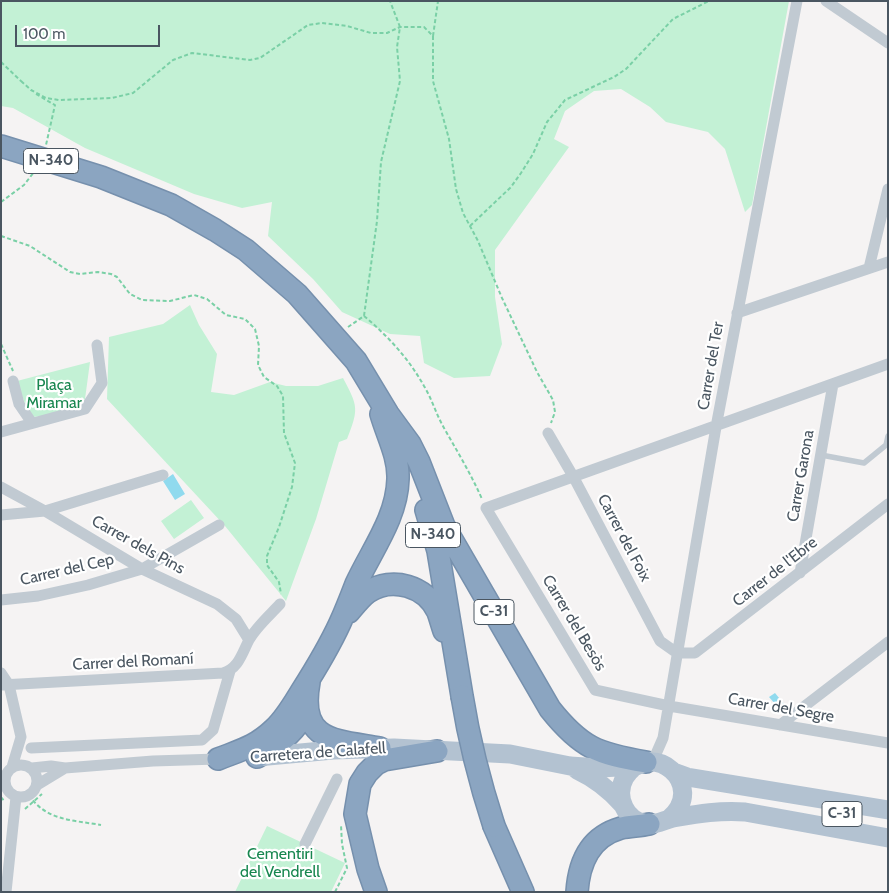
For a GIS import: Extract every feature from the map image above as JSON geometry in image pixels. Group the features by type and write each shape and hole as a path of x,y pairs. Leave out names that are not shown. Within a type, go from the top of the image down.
{"highway":[{"name":"N-340","path":"1,146 110,181 171,205 208,226 246,250 277,275 297,294 356,361 388,414 409,459 428,515 438,550 467,726 481,786 494,826 523,892"},
{"path":"218,759 255,745 275,728 289,712 340,624 357,583 390,517 398,480 395,455 373,390"},
{"name":"C-31","path":"388,414 410,444 444,526 550,709 566,729 582,742 603,753 644,764"},
{"path":"340,624 368,593 377,588 391,584 414,588 427,597 437,611 457,661"},
{"path":"310,678 307,709 310,718 322,734 332,739 380,748"},
{"path":"256,757 276,747 291,733 307,709"},
{"path":"376,892 368,869 355,814 360,784 367,773 376,764 384,760 437,751"},
{"path":"577,892 580,865 589,851 601,839 622,828 649,824"},
{"path":"494,826 499,864 506,892"}],"main road":[{"name":"Carretera de Calafell","path":"218,759 380,748 510,754 570,766 617,768 644,764"},
{"name":"C-31","path":"644,764 666,766 698,784 723,791 888,823"},
{"path":"623,805 621,788 624,779 644,764"},
{"name":"Carretera de Calafell","path":"570,766 594,778 623,805"},
{"path":"674,814 682,800 683,791 679,773 888,810"},
{"name":"C-31","path":"623,805 633,818 641,823 649,824 660,824 674,814 701,800 722,798 888,828"},
{"path":"674,814 727,811 745,812 888,838"}],"street":[{"name":"Carrer del Ter","path":"644,764 656,754 663,738 716,427 797,1"},
{"path":"826,1 888,43"},
{"path":"869,268 888,189"},
{"path":"737,313 888,262"},
{"path":"1,432 85,409 102,383 97,345"},
{"path":"486,508 888,364"},
{"path":"13,381 19,404 32,424"},
{"name":"Carrer Garona","path":"800,574 833,384"},
{"name":"Carrer del Foix","path":"548,433 573,476 660,641 677,653"},
{"path":"1,515 45,511 163,475"},
{"name":"Carrer dels Pins","path":"1,487 142,568 217,604 236,619 249,640"},
{"name":"Carrer de l'Ebre","path":"677,653 695,653 800,574 888,504"},
{"name":"Carrer del Besòs","path":"486,508 595,690 669,706"},
{"name":"Carrer del Cep","path":"1,600 38,596 88,585 142,568 219,525"},
{"path":"1,673 21,737 32,748 202,740 213,730 230,671 244,654 249,640 280,604"},
{"path":"780,725 888,642"},
{"name":"Carrer del Romaní","path":"5,685 213,674 230,671"},
{"name":"Carrer del Segre","path":"669,706 888,743"},
{"path":"21,737 7,769 3,784 11,794 16,796 29,795 36,785 37,778 30,767 32,748"},
{"name":"Carrer del Ter","path":"663,738 666,757 679,773"},
{"name":"Carretera de Calafell","path":"30,767 51,766 65,768 218,759"},
{"path":"7,769 21,764 30,767"},
{"name":"Carretera de Calafell","path":"36,785 65,768"},
{"path":"305,844 337,779"},
{"path":"6,892 16,796"}],"lane":[{"path":"821,455 864,463 886,445 888,436"}],"path":[{"path":"335,336 364,316 376,221 381,162 400,81 398,47 400,28 390,1"},
{"path":"438,1 433,36 433,81 449,139 456,189 463,214 478,241 537,372 553,400 555,412 548,433"},
{"path":"470,226 511,187 533,154 547,122 566,100 614,77 626,69 673,19 709,1"},
{"path":"1,62 31,90 46,98 59,100 112,98 133,93 173,60 192,53 250,60 260,58 308,25 322,23 347,26 371,33 387,33 400,28 424,27 433,36"},
{"path":"1,202 24,185 44,159 55,105 29,90 21,81"},
{"path":"1,236 30,246 70,272 80,274 98,272 111,274 117,277 130,294 142,300 170,302 194,295 207,299 226,315 245,319 255,329 259,346 258,365 264,377 276,386 283,396 284,433 295,463 292,487 280,527 267,556 267,566 279,582 281,589 280,604"},
{"path":"364,316 384,332 424,385 486,508"},
{"path":"1,344 13,371 13,381"},
{"path":"29,795 33,802 49,815 101,825"},
{"path":"335,892 347,868 342,844 341,818"}],"green space":[{"path":"1,1 789,1 752,205 745,212 725,149 708,132 666,122 650,107 621,89 594,91 565,111 554,139 569,147 495,250 495,297 502,344 490,376 454,378 424,363 420,336 390,334 342,312 313,279 268,236 272,202 242,208 194,194 85,148 13,108 1,106"},
{"path":"190,305 199,325 217,354 211,392 234,395 270,382 286,386 318,386 343,378 352,395 355,408 354,421 347,439 339,442 316,519 286,601 225,526 107,399 109,337 163,324"},
{"name":"Plaça Miramar","path":"90,362 85,399 62,414 33,417 25,404 17,381"},
{"path":"191,500 204,518 174,539 161,521"},
{"name":"Cementiri del Vendrell","path":"267,826 345,863 331,892 235,892"}],"water":[{"path":"173,474 185,494 175,500 163,481"},
{"path":"775,693 784,704 777,710 776,705 769,697"}]}
